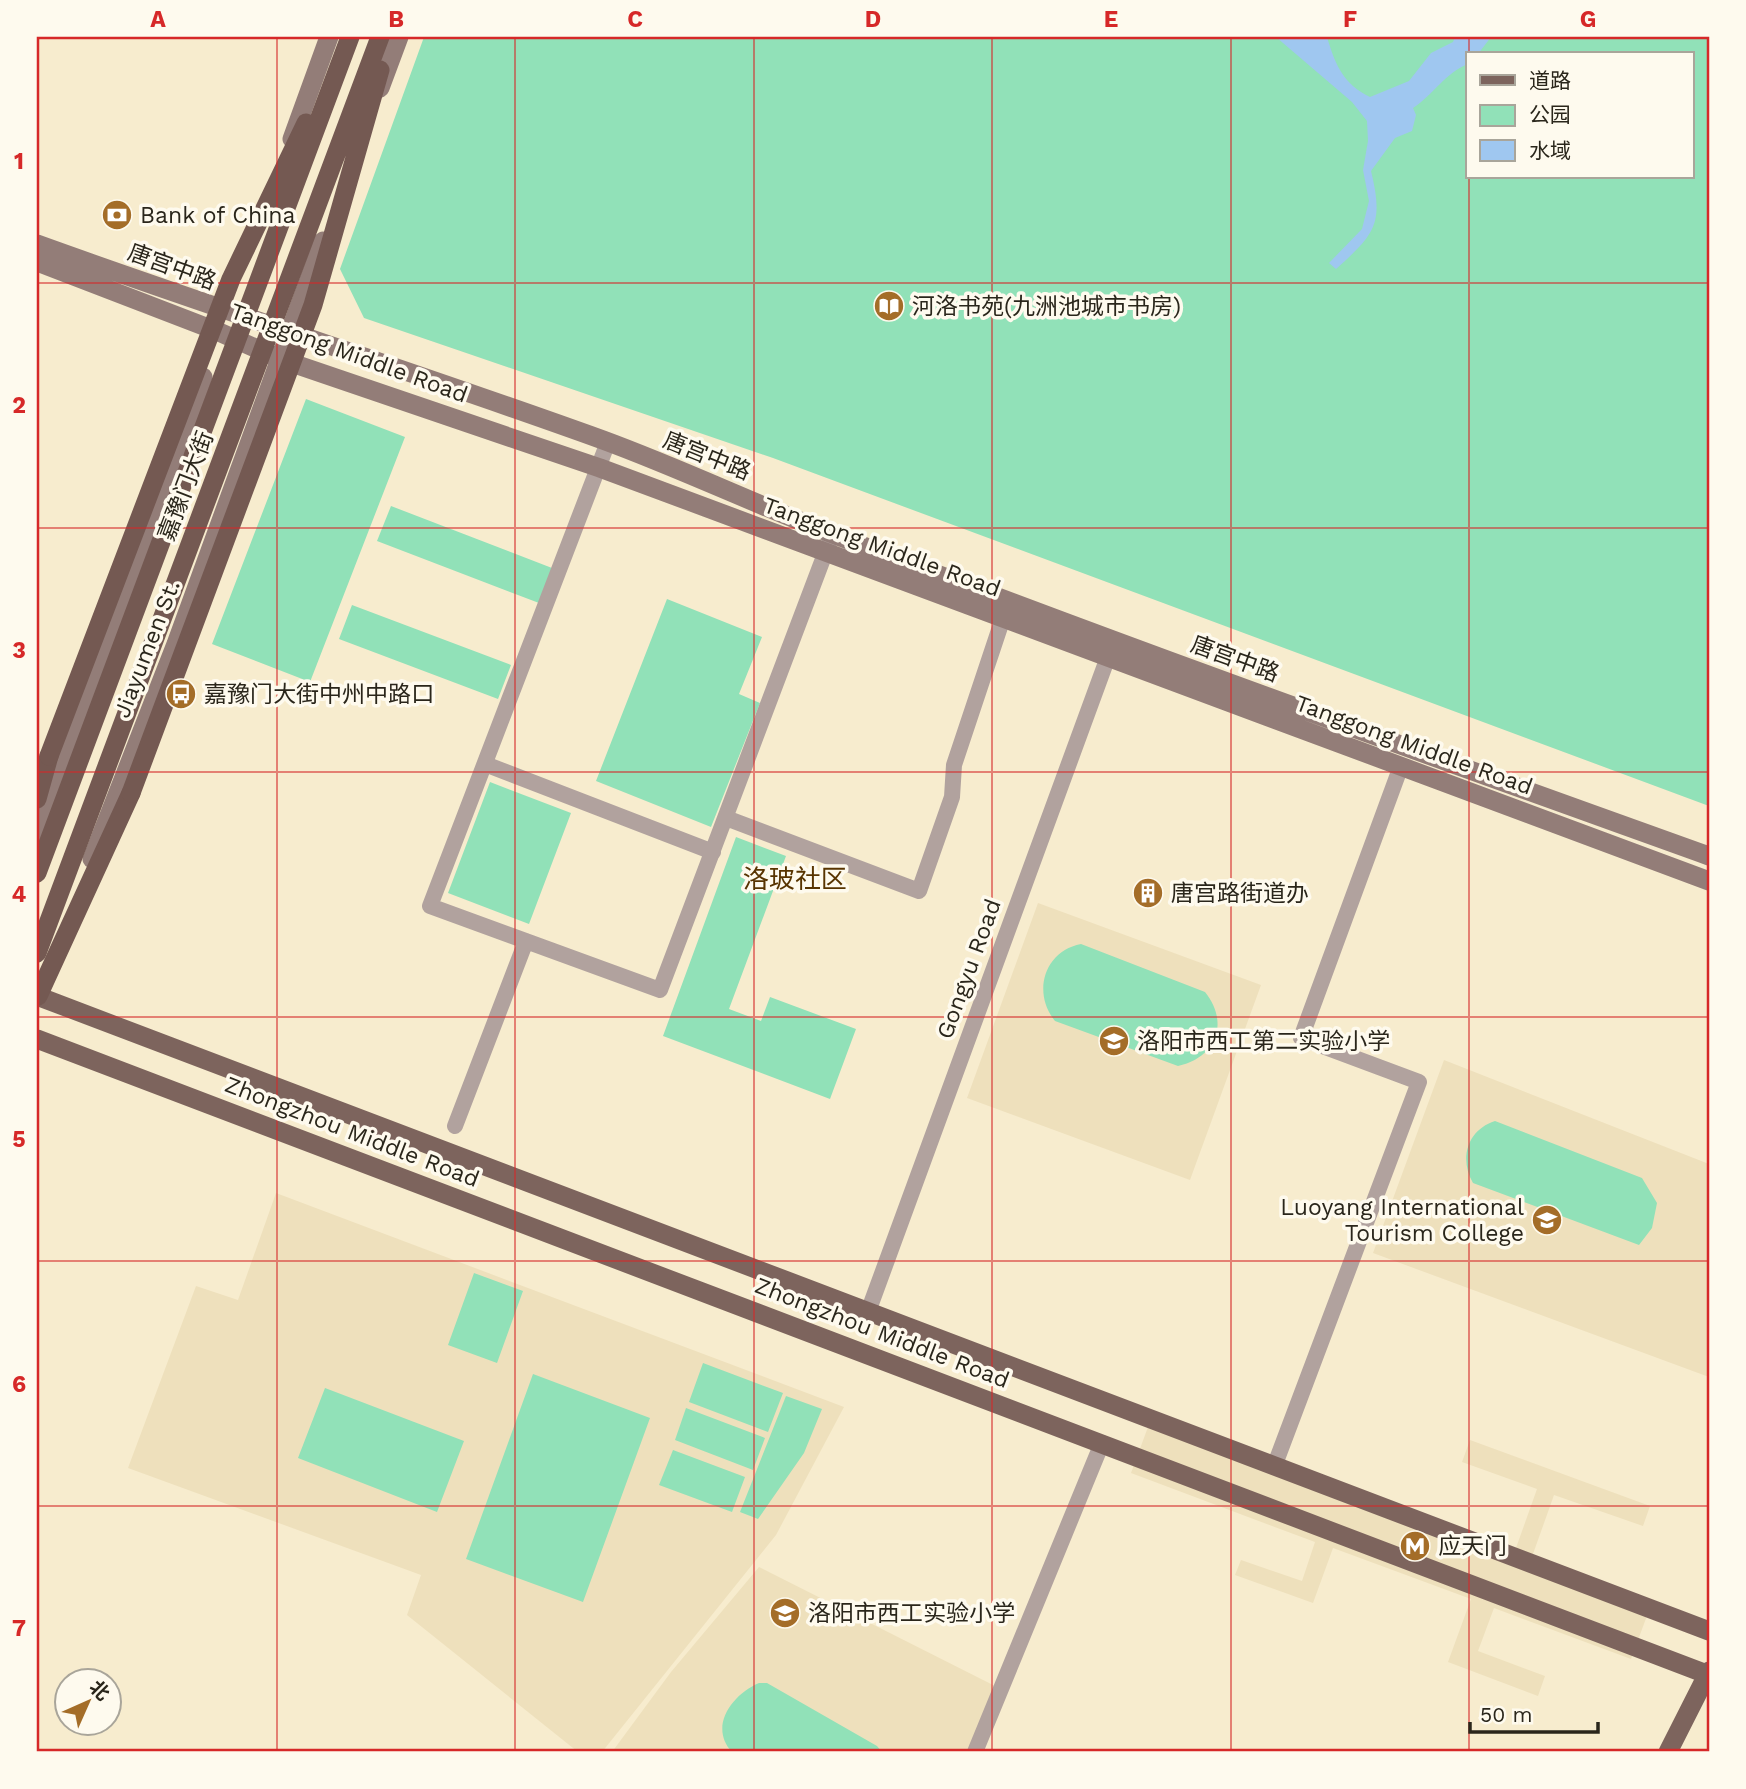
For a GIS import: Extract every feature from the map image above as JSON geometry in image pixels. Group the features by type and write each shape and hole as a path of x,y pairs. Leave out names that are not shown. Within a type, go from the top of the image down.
{"highway":[{"path":"37,799 49,756 231,279 349,37"},
{"name":"嘉豫门大街","path":"37,873 349,37"},
{"name":"嘉豫门大街","path":"37,953 380,37"},
{"path":"37,998 131,793 313,305 389,37"}],"main road":[{"name":"Jiayumen St.","path":"37,840 219,332 228,314 329,37"},
{"name":"Jiayumen St.","path":"37,998 176,644 398,37"},
{"name":"唐宫中路","path":"37,244 228,314 290,330 608,442 829,543"},
{"name":"Tanggong Middle Road","path":"37,262 219,332 280,359 829,543 1111,649 1401,766 1709,881"},
{"name":"唐宫中路","path":"1111,649 1709,856"},
{"name":"Zhongzhou Middle Road","path":"37,998 1709,1631"},
{"name":"Zhongzhou Middle Road","path":"37,1039 1709,1673"},
{"path":"1668,1752 1709,1673"}],"street":[{"path":"608,442 430,906 660,990 829,543"},
{"path":"726,818 919,891 952,797 954,765 1006,609"},
{"name":"Gongyu Road","path":"868,1312 1111,649"},
{"path":"485,764 713,852"},
{"path":"1274,1467 1419,1082 1301,1038 1401,766"},
{"path":"455,1126 526,941"},
{"path":"975,1752 1102,1443"}],"shaded area":[{"name":"洛阳市西工第二实验小学","path":"1038,903 1261,985 1190,1180 967,1098"},
{"name":"Luoyang International Tourism College","path":"1444,1060 1709,1164 1709,1377 1373,1253"},
{"path":"276,1193 844,1407 776,1535 602,1752 578,1752 407,1615 421,1575 128,1468 196,1286 238,1300"},
{"path":"1148,1427 1511,1562 1537,1489 1462,1462 1470,1440 1650,1506 1643,1526 1554,1495 1528,1568 1648,1613 1631,1659 1494,1608 1478,1651 1545,1676 1538,1696 1448,1662 1471,1599 1333,1548 1313,1603 1235,1575 1241,1560 1302,1581 1315,1542 1131,1473"},
{"name":"洛阳市西工实验小学","path":"759,1567 995,1686 967,1752 612,1752 671,1672"}],"green space":[{"path":"424,37 1709,37 1709,806 773,458 364,318 340,269"},
{"path":"306,399 405,437 310,682 212,644"},
{"path":"391,506 552,568 539,603 377,541"},
{"path":"667,599 762,637 739,694 760,703 711,827 596,781"},
{"path":"352,605 511,665 498,699 339,639"},
{"path":"490,782 571,813 529,924 448,893"},
{"path":"736,837 786,856 729,1009 761,1021 770,997 856,1029 830,1099 663,1036"},
{"path":"1081,944 1205,992 1217,1016 1215,1038 1210,1047 1191,1062 1178,1066 1055,1021 1044,998 1046,975 1050,964 1058,955"},
{"path":"1495,1121 1642,1178 1657,1203 1652,1228 1639,1245 1473,1183 1467,1164 1468,1146 1478,1131"},
{"path":"474,1273 523,1291 497,1363 448,1345"},
{"path":"703,1363 783,1393 768,1432 689,1402"},
{"path":"533,1374 650,1418 583,1602 466,1559"},
{"path":"325,1388 464,1441 437,1512 298,1458"},
{"path":"786,1396 822,1409 804,1453 758,1519 740,1512"},
{"path":"686,1408 765,1438 753,1470 675,1440"},
{"path":"673,1450 745,1477 732,1512 659,1485"},
{"path":"759,1683 767,1683 877,1746 882,1752 732,1752 722,1732 723,1722 740,1695"}],"water":[{"path":"1276,37 1327,37 1341,72 1353,86 1370,97 1409,81 1431,53 1453,42 1455,37 1491,37 1480,52 1466,52 1466,65 1453,72 1413,108 1416,115 1412,131 1395,138 1371,171 1377,204 1373,227 1368,237 1336,269 1329,263 1362,229 1369,201 1363,170 1368,141 1367,121 1352,102"}],"place":[{"name":"Bank of China","path":"117,215"},
{"name":"河洛书苑(九洲池城市书房)","path":"889,306"},
{"name":"嘉豫门大街中州中路口","path":"181,694"},
{"name":"唐宫路街道办","path":"1148,893"},
{"name":"洛阳市西工第二实验小学","path":"1114,1041"},
{"name":"Luoyang International Tourism College","path":"1547,1220"},
{"name":"应天门","path":"1415,1546"},
{"name":"洛阳市西工实验小学","path":"785,1613"}],"district":[{"name":"洛玻社区","path":"795,879"}]}
